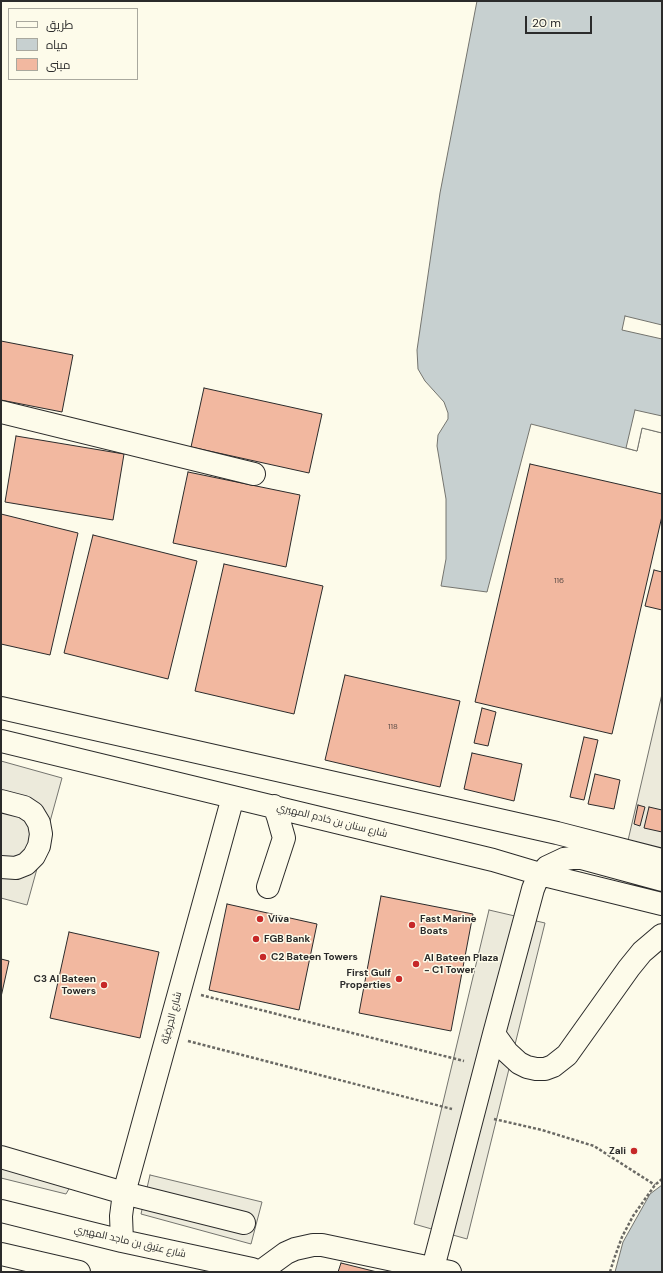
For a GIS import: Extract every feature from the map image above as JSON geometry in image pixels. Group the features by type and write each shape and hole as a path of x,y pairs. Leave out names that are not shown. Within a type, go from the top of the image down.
{"street":[{"path":"1,412 254,474"},
{"path":"1,708 557,833 662,860"},
{"name":"شارع سنان بن خادم المهيري","path":"1,741 493,860 540,874 662,904"},
{"name":"شارع الحِرضِيَّة","path":"122,1241 121,1216 124,1193 233,796"},
{"path":"1,801 24,807 33,813 39,823 41,834 40,846 34,856 26,864 16,868 1,867"},
{"path":"274,806 284,838"},
{"path":"268,887 284,838 294,829 317,817"},
{"path":"260,1272 286,1253 295,1249 313,1245 322,1245 442,1270 473,1115 533,889 540,874 555,862 564,859 581,858 662,880"},
{"path":"494,1034 507,1052 519,1063 536,1069 545,1069 553,1066 567,1055 642,952 662,935"},
{"path":"1,1157 124,1193 244,1223"},
{"name":"شارع عتيق بن ماجد المهيري","path":"1,1211 122,1241 260,1272"},
{"path":"1,1254 75,1272"}],"path":[{"path":"180,990 486,1067"},
{"path":"167,1036 473,1115 542,1130 594,1146 655,1185"},
{"path":"610,1272 622,1237 633,1216 655,1185 662,1179"}],"shaded area":[{"path":"662,694 662,857 626,849"},
{"path":"1,761 62,778 27,905 1,898"},
{"path":"489,910 545,923 467,1239 414,1224"},
{"path":"1,1156 77,1175 66,1194 1,1178"},
{"path":"150,1175 262,1202 251,1244 141,1214"}],"water":[{"path":"477,1 662,1 662,433 642,428 637,451 531,424 487,592 441,586 446,559 446,499 437,446 438,435 448,419 448,413 444,402 425,381 418,369 417,350 440,193"},
{"path":"662,1185 662,1272 615,1272 623,1242 650,1194"}],"pier":[{"path":"625,316 662,325 662,339 622,330"},
{"path":"635,410 662,416 662,433 642,428 637,451 626,448"}],"building":[{"path":"1,341 73,355 62,412 1,400"},
{"path":"204,388 322,414 309,473 191,447"},
{"path":"16,436 124,454 113,520 5,502"},
{"path":"530,464 662,494 662,516 612,734 475,702"},
{"path":"188,472 300,495 286,567 173,543"},
{"path":"1,514 78,533 50,655 1,644"},
{"path":"93,535 197,561 168,679 64,653"},
{"path":"224,564 323,586 294,714 195,691"},
{"path":"654,570 662,572 662,610 645,606"},
{"path":"345,675 460,701 440,787 325,760"},
{"path":"482,708 496,712 488,746 474,743"},
{"path":"584,737 598,740 584,800 570,797"},
{"path":"472,753 522,764 514,801 464,789"},
{"path":"595,774 620,780 614,809 588,804"},
{"path":"638,805 645,807 640,826 634,824"},
{"path":"649,807 662,810 662,832 644,828"},
{"name":"Al Bateen Plaza - C1 Tower","path":"381,896 473,914 451,1031 359,1013"},
{"name":"C2 Bateen Towers","path":"227,904 317,924 299,1010 209,990"},
{"name":"C3 Al Bateen Towers","path":"69,932 159,952 140,1038 50,1018"},
{"path":"1,959 9,961 1,997"},
{"path":"341,1263 377,1272 338,1272"}],"place":[{"name":"Viva","path":"260,919"},
{"name":"Fast Marine Boats","path":"412,925"},
{"name":"FGB Bank","path":"256,939"},
{"name":"C2 Bateen Towers","path":"263,957"},
{"name":"Al Bateen Plaza - C1 Tower","path":"416,964"},
{"name":"First Gulf Properties","path":"399,979"},
{"name":"C3 Al Bateen Towers","path":"104,985"},
{"name":"Zali","path":"634,1151"}]}
